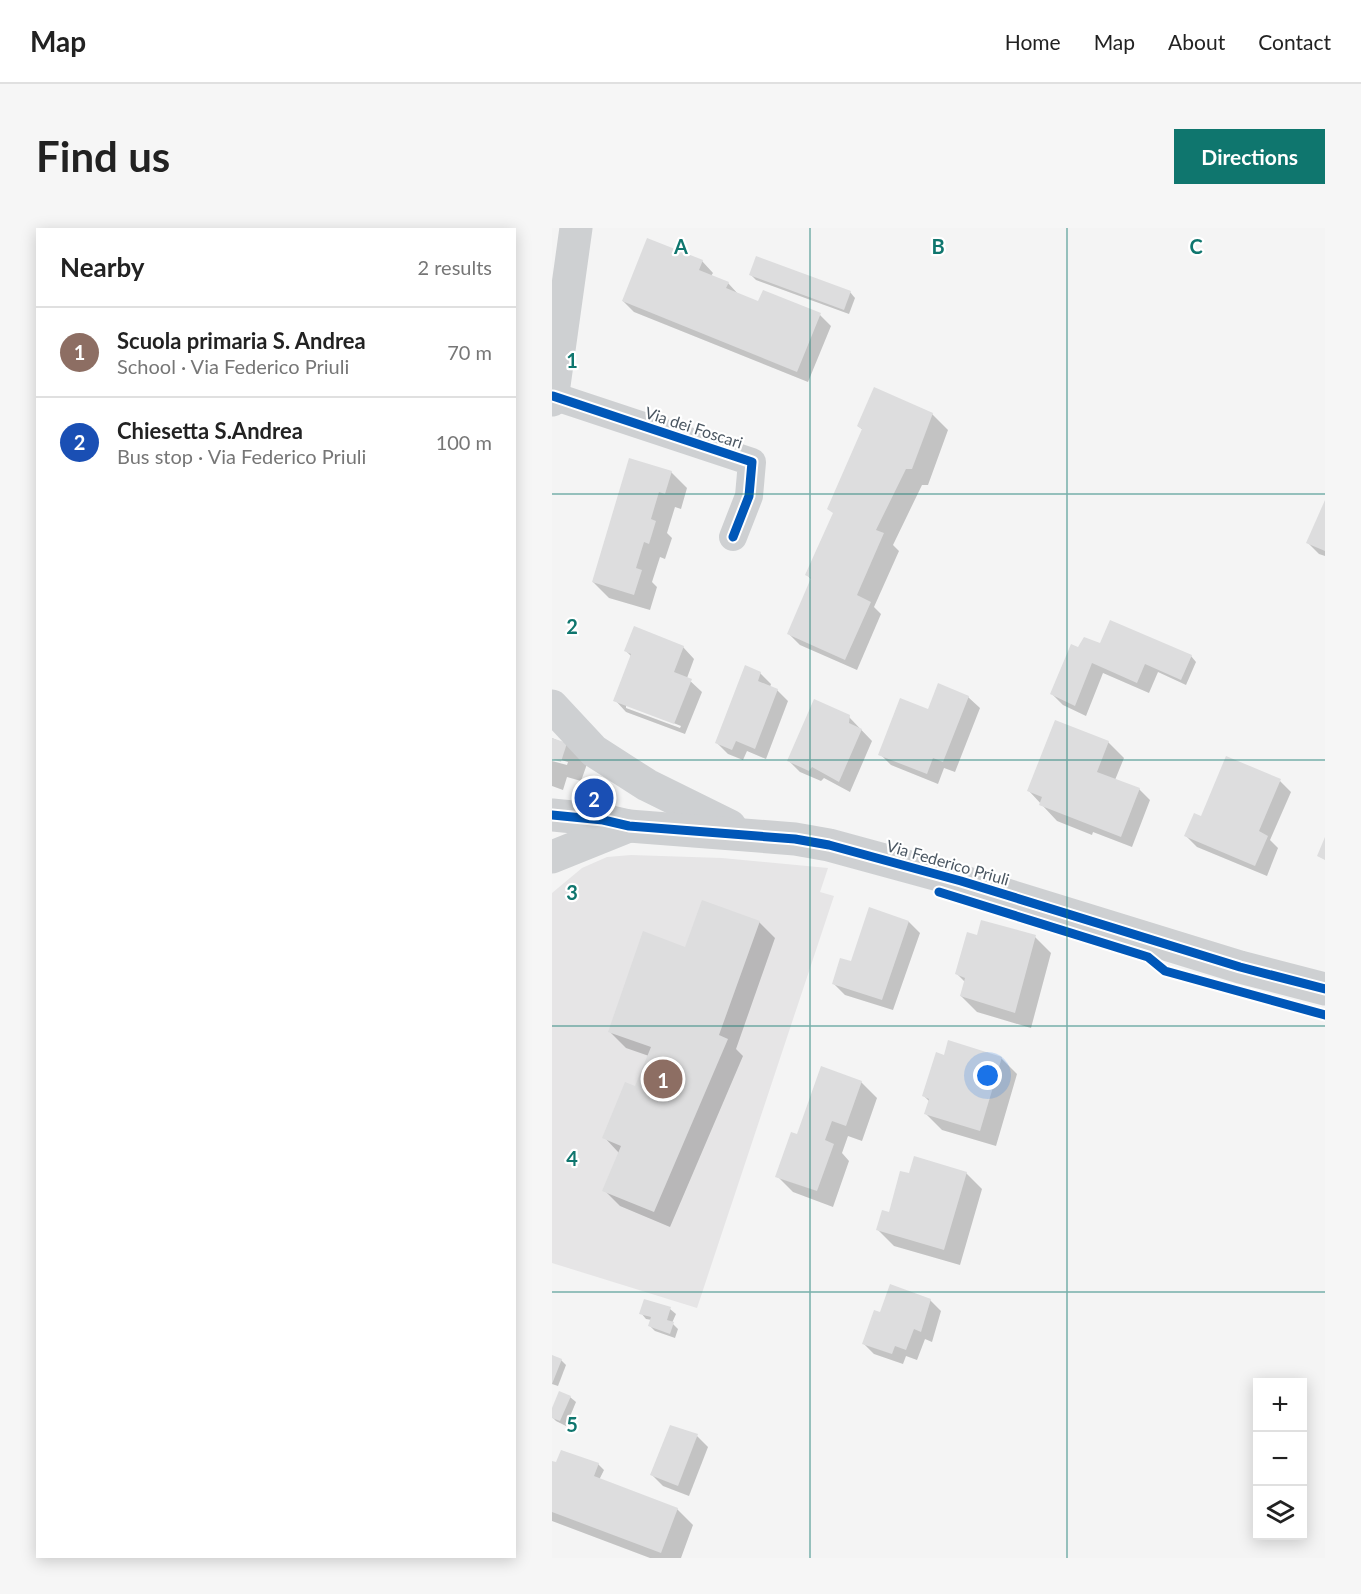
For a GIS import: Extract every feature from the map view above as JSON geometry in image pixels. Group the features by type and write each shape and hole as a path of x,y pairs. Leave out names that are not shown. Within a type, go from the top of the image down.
{"street":[{"path":"552,398 576,228"},
{"name":"Via dei Foscari","path":"552,398 752,462 748,496 733,537"},
{"path":"552,706 594,751 642,782 717,821 766,837"},
{"name":"Via Federico Priuli","path":"552,815 603,820 629,826 795,838 866,854 961,881 1240,967 1325,989"},
{"name":"Via Federico Priuli","path":"552,857 629,826"}],"shaded area":[{"path":"631,855 722,858 828,868 820,892 834,896 697,1308 552,1263 552,893 582,868 607,857"}],"building":[{"path":"647,238 703,260 699,270 729,282 726,288 758,301 763,290 821,313 797,372 622,301"},
{"path":"756,256 851,291 844,310 749,275"},
{"path":"874,387 933,413 912,469 906,469 876,530 884,533 857,595 871,602 845,660 787,634 811,578 805,575 833,513 827,509 862,429 857,426"},
{"path":"629,458 672,471 665,494 659,492 651,519 656,521 649,544 644,542 636,568 642,570 634,595 592,582"},
{"path":"1325,500 1325,551 1306,543"},
{"path":"1110,620 1192,655 1181,680 1145,664 1137,683 1092,663 1075,706 1050,694 1071,644 1078,647 1084,637 1100,643"},
{"path":"634,626 684,646 674,672 692,679 674,724 613,701 631,654 624,651"},
{"path":"745,665 761,672 758,681 778,689 755,749 736,741 732,750 715,743"},
{"path":"938,683 969,696 943,762 933,758 927,774 878,755 900,698 928,709"},
{"path":"814,699 850,715 849,723 862,729 839,782 812,767 809,771 787,761"},
{"path":"1055,720 1109,741 1097,772 1140,788 1121,837 1039,805 1042,797 1027,791"},
{"path":"552,738 567,743 561,762 552,759"},
{"path":"1226,756 1281,779 1259,831 1268,836 1255,866 1184,836 1194,813 1201,816"},
{"path":"1325,837 1325,860 1317,856"},
{"path":"702,900 760,921 719,1035 728,1039 654,1212 602,1191 621,1146 602,1138 625,1082 635,1086 651,1047 608,1032 643,931 685,947"},
{"path":"869,907 909,921 882,1000 832,984 840,958 851,961"},
{"path":"981,920 1036,935 1015,1013 960,996 965,978 955,974 967,932 977,935"},
{"path":"948,1040 1002,1057 980,1131 924,1114 929,1099 922,1096 936,1052 944,1055"},
{"path":"821,1066 862,1081 846,1126 832,1121 825,1140 834,1144 817,1191 775,1177 791,1132 797,1134"},
{"path":"914,1156 967,1172 944,1250 876,1230 882,1210 889,1212 900,1171 909,1173"},
{"path":"890,1284 931,1299 921,1332 914,1329 906,1350 895,1346 892,1354 862,1344 874,1310 880,1312"},
{"path":"644,1299 671,1307 667,1320 674,1322 670,1334 648,1326 651,1317 639,1314"},
{"path":"552,1355 562,1359 552,1384"},
{"path":"559,1391 571,1396 560,1421 552,1418 552,1408"},
{"path":"670,1425 698,1434 678,1486 650,1475"},
{"path":"561,1450 599,1463 594,1476 678,1508 661,1553 552,1512 552,1461 556,1462"}],"cycle path":[{"path":"553,396 752,462 749,496 733,537"},
{"path":"552,815 603,820 629,826 795,839 829,845 961,881 1240,967 1325,989"},
{"path":"939,892 1148,957 1165,971 1325,1015"}],"place":[{"name":"Chiesetta S.Andrea","path":"594,798"},
{"name":"Scuola primaria S. Andrea","path":"663,1079"}]}
